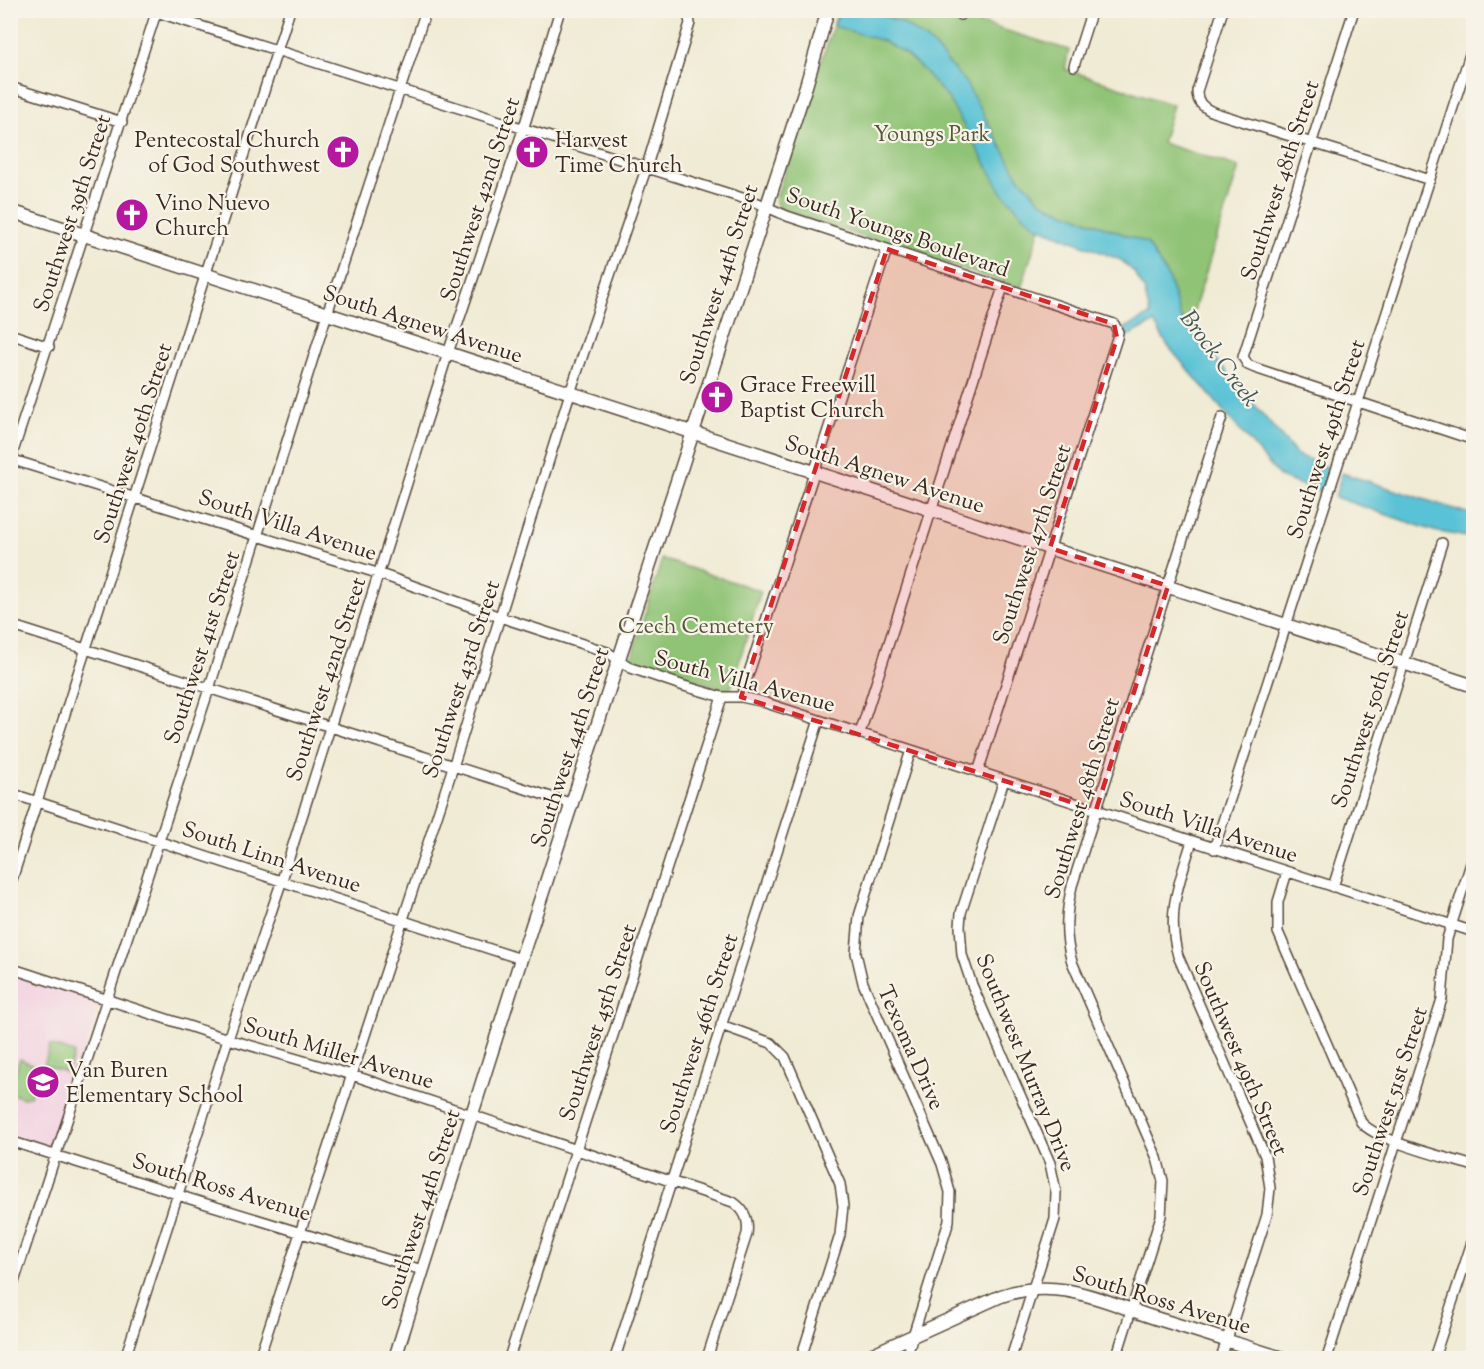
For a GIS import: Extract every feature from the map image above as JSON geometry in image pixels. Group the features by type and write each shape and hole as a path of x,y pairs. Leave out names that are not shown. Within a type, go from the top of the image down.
{"street":[{"name":"Southwest 40th Street","path":"10,886 39,802 290,10"},
{"name":"Southwest 41st Street","path":"10,1294 208,689 426,10"},
{"name":"Southwest 42nd Street","path":"125,1359 282,880 448,353 523,130 560,10"},
{"name":"Southwest 43rd Street","path":"259,1359 453,767 570,393 646,169 690,23 687,10"},
{"name":"Southwest 44th Street","path":"395,1359 521,959 806,86 828,10"},
{"path":"1074,66 1092,10"},
{"path":"1223,10 1197,92 1199,102 1214,112 1430,180"},
{"name":"Southwest 48th Street","path":"1354,10 1244,351 1244,362 1255,368 1358,402"},
{"name":"South Youngs Boulevard","path":"155,11 765,207 786,216 1109,321 1117,327"},
{"name":"Southwest 39th Street","path":"11,460 122,122 155,11"},
{"name":"Southwest 49th Street","path":"1214,849 1473,42"},
{"path":"10,87 122,122"},
{"name":"South Agnew Avenue","path":"10,212 1473,686"},
{"path":"741,697 887,249"},
{"path":"860,733 1003,287"},
{"name":"Southwest 47th Street","path":"978,772 1117,338 1117,327"},
{"path":"10,334 49,347"},
{"path":"1358,402 1473,440"},
{"name":"Southwest 48th Street","path":"1116,1359 1160,1222 1163,1192 1157,1158 1068,950 1066,927 1069,899 1222,417"},
{"name":"South Villa Avenue","path":"11,460 136,496 380,574 607,652 631,668 722,697 741,697 760,701 1473,933"},
{"name":"Southwest 50th Street","path":"1333,887 1442,543"},
{"path":"10,625 573,804"},
{"name":"Southwest 45th Street","path":"509,1359 722,697"},
{"name":"Southwest 46th Street","path":"615,1359 819,720"},
{"name":"Texoma Drive","path":"906,1359 945,1236 950,1211 950,1192 942,1164 863,983 858,969 855,941 862,904 911,750"},
{"name":"Southwest Murray Drive","path":"1004,780 963,907 960,940 966,971 1045,1150 1054,1177 1056,1205 1055,1219 1011,1359"},
{"name":"South Linn Avenue","path":"10,793 521,959"},
{"name":"Southwest 49th Street","path":"1192,841 1174,900 1172,913 1174,942 1178,956 1261,1142 1270,1182 1267,1215 1221,1359"},
{"name":"Southwest 51st Street","path":"1327,1359 1442,999 1444,950 1473,854"},
{"path":"1287,872 1277,914 1281,940 1361,1122 1369,1130 1396,1141 1473,1166"},
{"name":"South Miller Avenue","path":"10,968 228,1039 352,1075 734,1202 742,1209 748,1221 746,1239 707,1359"},
{"path":"721,1025 771,1043 785,1057 840,1184 843,1206 840,1235 801,1359"},
{"name":"South Ross Avenue","path":"10,1142 422,1270"},
{"path":"1434,1359 1473,1236"},
{"name":"South Ross Avenue","path":"864,1359 1001,1296 1034,1288 1094,1295 1132,1310 1282,1359"}],"highlighted area":[{"path":"887,249 1114,324 1117,338 1050,548 1168,586 1096,810 741,697"}],"shaded area":[{"name":"Van Buren Elementary School","path":"11,972 93,999 99,1007 56,1143 48,1148 11,1137"}],"green space":[{"name":"Youngs Park","path":"838,11 942,11 1069,50 1065,69 1173,105 1162,143 1239,167 1189,326 1181,318 1168,277 1147,243 1054,208 1040,228 1021,288 783,211 776,203 776,198"},
{"name":"Czech Cemetery","path":"662,559 761,591 730,691 631,659"},
{"path":"50,1045 74,1053 68,1073 44,1065"},
{"path":"21,1059 33,1065 38,1072 30,1096 24,1098 11,1094 11,1076 14,1077"}],"water":[{"name":"Brock Creek","path":"839,11 870,11 901,22 931,43 965,82 1018,176 1041,201 1147,243 1168,277 1181,318 1297,455 1330,468 1323,493 1280,477 1168,346 1154,323 1125,337 1125,328 1150,315 1144,289 1134,272 1121,260 1040,228 1024,216 1002,192 948,98 923,70 904,53 883,41 834,26"},
{"path":"1342,473 1473,515 1473,538 1434,531 1335,497"}],"place":[{"name":"Pentecostal Church of God Southwest","path":"343,152"},
{"name":"Harvest Time Church","path":"532,152"},
{"name":"Vino Nuevo Church","path":"132,215"},
{"name":"Grace Freewill Baptist Church","path":"717,397"},
{"name":"Van Buren Elementary School","path":"43,1082"}]}
